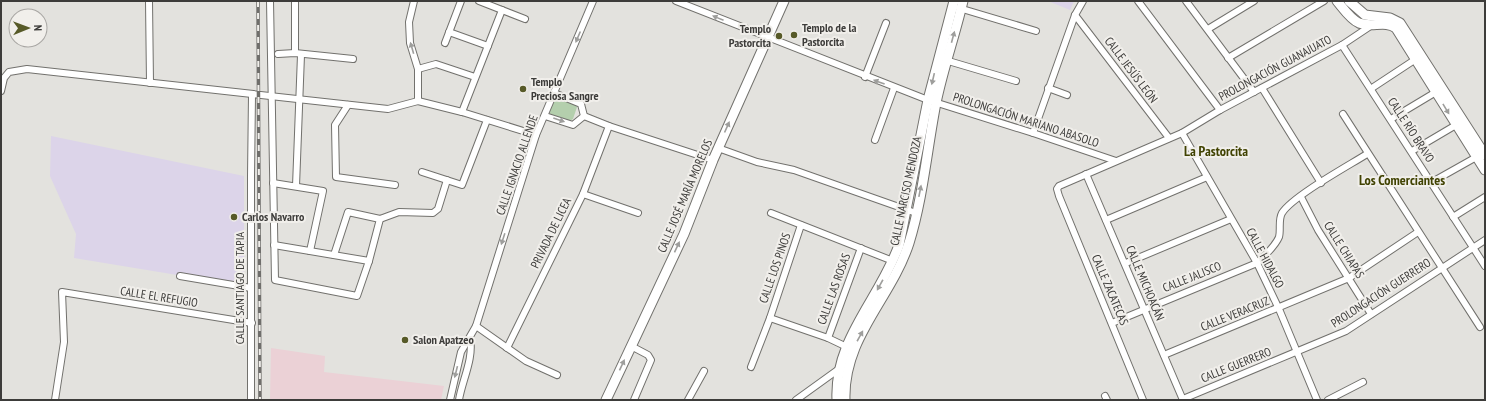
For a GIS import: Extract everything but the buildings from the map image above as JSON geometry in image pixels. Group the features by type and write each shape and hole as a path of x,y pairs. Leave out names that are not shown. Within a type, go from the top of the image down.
{"street":[{"path":"149,1 150,83"},
{"path":"270,1 275,280 357,296 369,261 380,219"},
{"path":"294,1 298,54 299,100 296,186"},
{"path":"414,1 409,22 410,43 418,69 418,100"},
{"path":"445,43 461,1"},
{"path":"479,1 525,19"},
{"name":"CALLE IGNACIO ALLENDE","path":"450,400 461,352 470,339 476,326 536,135 594,1"},
{"name":"PROLONGACIÓN MARIANO ABASOLO","path":"676,1 894,88 1116,161"},
{"name":"CALLE JOSÉ MARÍA MORELOS","path":"606,400 684,234 718,148 784,1"},
{"path":"1033,133 1075,15 1083,1"},
{"path":"1138,1 1220,110"},
{"path":"1186,1 1254,92"},
{"path":"1208,29 1254,1"},
{"path":"1228,58 1324,1"},
{"path":"1337,1 1353,19 1359,23 1372,25 1387,24 1396,28 1456,125 1483,160"},
{"path":"1349,1 1365,16 1390,18 1400,23 1413,41 1483,160"},
{"path":"958,4 1036,31"},
{"name":"CALLE NARCISO MENDOZA","path":"845,400 845,380 849,348 900,265 909,242 911,212 932,101 958,4"},
{"path":"462,112 502,10"},
{"name":"CALLE JESÚS LEÓN","path":"1075,15 1169,138"},
{"name":"PROLONGACIÓN GUANAJUATO","path":"1057,189 1062,184 1182,132 1342,45 1372,25 1390,18"},
{"path":"865,77 886,22"},
{"path":"449,32 488,46"},
{"name":"CALLE RÍO BRAVO","path":"1342,45 1372,88 1485,266"},
{"path":"278,54 298,54 353,59"},
{"path":"1372,88 1416,59"},
{"path":"943,60 1016,81"},
{"path":"418,69 436,64 475,77"},
{"path":"1,92 4,78 9,72 28,69 272,98 388,109 418,100 536,135"},
{"path":"875,140 894,88"},
{"path":"1048,88 1067,95"},
{"path":"1262,88 1321,183"},
{"path":"1391,119 1436,92"},
{"path":"554,93 581,104 584,116"},
{"name":"CALLE SANTIAGO DE TAPIA","path":"252,95 252,400"},
{"path":"348,105 335,125 336,177 395,185"},
{"path":"1343,114 1480,327"},
{"path":"545,116 573,125 584,116"},
{"path":"584,116 609,126 713,160"},
{"path":"422,172 462,185 487,120"},
{"path":"1412,151 1456,125"},
{"name":"PRIVADA DE LICEA","path":"507,348 582,194 609,126"},
{"name":"CALLE HIDALGO","path":"1182,132 1257,263 1279,308 1317,400"},
{"path":"718,148 758,162 794,170 911,212"},
{"path":"1301,197 1368,154"},
{"path":"1432,182 1483,160"},
{"name":"CALLE MICHOACÁN","path":"1086,174 1126,263 1183,399"},
{"path":"1106,220 1207,177"},
{"path":"334,255 348,212 380,219 399,212 433,212 438,209 447,180"},
{"path":"273,183 323,191 310,251"},
{"name":"CALLE ZACATECAS","path":"1057,189 1143,400"},
{"path":"582,194 638,214"},
{"name":"CALLE JALISCO","path":"1112,323 1257,263 1275,244 1278,238 1281,214 1287,207 1301,197"},
{"name":"CALLE CHIAPAS","path":"1301,197 1318,230 1350,278 1371,314"},
{"path":"1454,217 1485,197"},
{"name":"CALLE NARCISO MENDOZA","path":"837,400 839,368 893,261 911,212"},
{"path":"771,213 893,261"},
{"path":"1126,263 1231,219"},
{"name":"CALLE LOS PINOS","path":"751,367 770,318 801,225"},
{"name":"CALLE VERACRUZ","path":"1164,355 1350,278 1418,232"},
{"name":"PROLONGACIÓN GUERRERO","path":"1298,352 1346,331 1485,240"},
{"path":"274,245 369,261"},
{"name":"CALLE LAS ROSAS","path":"828,338 861,248"},
{"path":"180,276 251,288"},
{"name":"CALLE EL REFUGIO","path":"55,400 64,342 62,292 252,323"},
{"path":"770,318 828,338 849,348"},
{"path":"476,326 526,361 557,375"},
{"name":"CALLE IGNACIO ALLENDE","path":"459,400 471,350 470,339"},
{"path":"631,346 648,355 651,360 634,400"},
{"name":"CALLE GUERRERO","path":"1183,399 1298,352"},
{"path":"796,400 839,368"},
{"path":"688,400 704,371"},
{"path":"1328,400 1363,382"}],"shaded area":[{"path":"1048,1 1074,1 1070,10"},
{"path":"51,136 244,176 244,286 74,258 76,234 50,176"},
{"path":"271,348 325,356 324,372 444,386 441,400 270,400"}],"green space":[{"path":"555,98 575,103 577,107 573,119 570,121 550,114 549,110"}],"railway":[{"path":"258,1 260,400"}],"place":[{"name":"Templo de la Pastorcita","path":"794,35"},
{"name":"Templo Pastorcita","path":"779,36"},
{"name":"Templo Preciosa Sangre","path":"523,89"},
{"name":"Carlos Navarro","path":"234,217"},
{"name":"Salon Apatzeo","path":"405,340"}],"district":[{"name":"La Pastorcita","path":"1216,151"},
{"name":"Los Comerciantes","path":"1402,180"}]}
